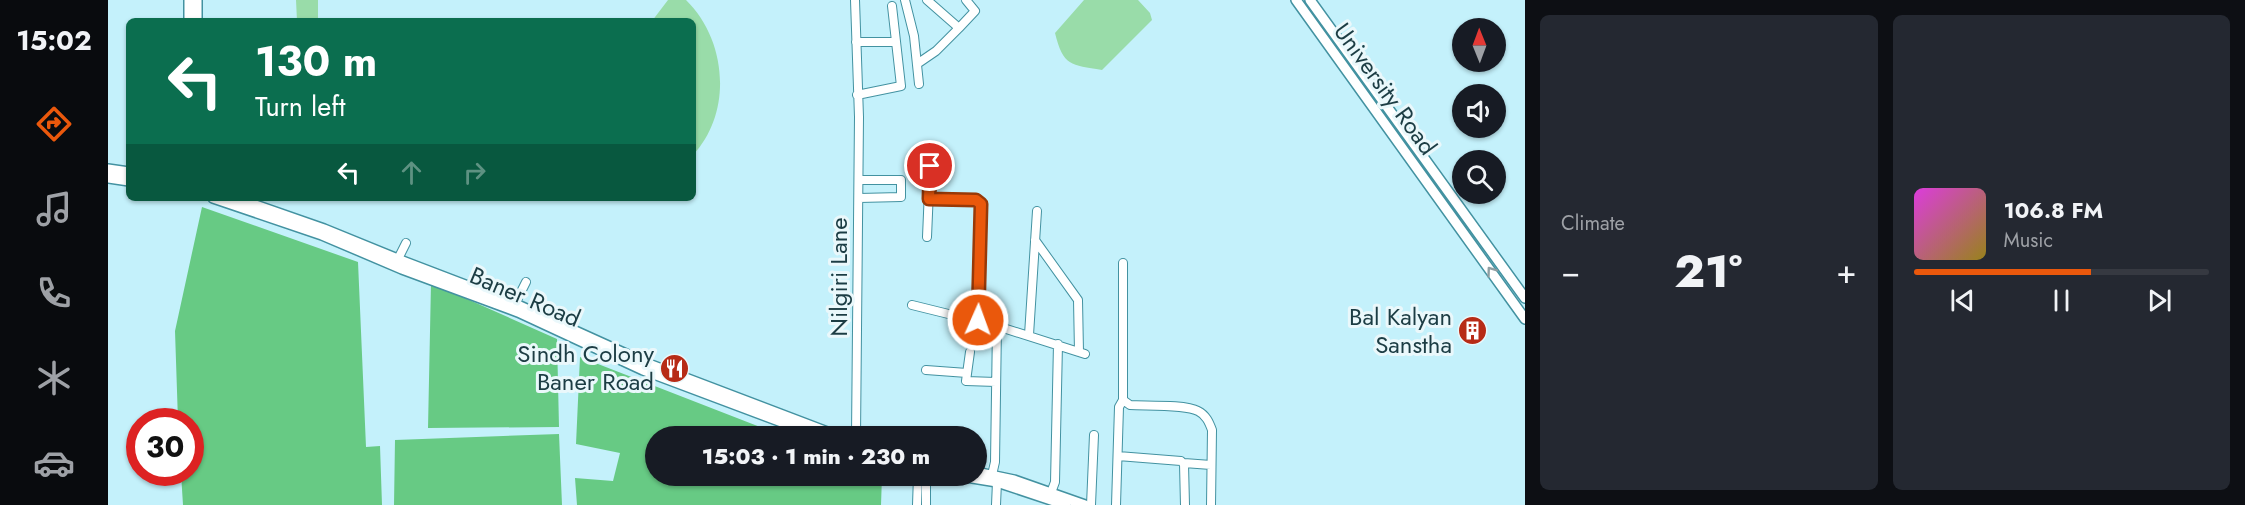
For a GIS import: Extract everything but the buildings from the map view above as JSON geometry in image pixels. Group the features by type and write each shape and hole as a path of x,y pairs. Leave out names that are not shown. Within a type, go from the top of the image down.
{"main road":[{"path":"189,0 193,18"},
{"path":"193,18 197,0"},
{"name":"University Road","path":"1296,0 1525,319"},
{"name":"University Road","path":"1310,0 1525,298"},
{"path":"108,168 126,171"},
{"path":"108,178 126,181"},
{"name":"Baner Road","path":"222,201 322,235 402,269 518,312 794,426"},
{"name":"Baner Road","path":"244,201 324,229 398,260 515,304 658,371 810,426"},
{"path":"987,476 1084,505"},
{"path":"987,478 994,479"},
{"path":"1050,496 1066,505"}],"street":[{"name":"Nilgiri Lane","path":"855,0 859,117 856,426"},
{"path":"905,0 914,36 919,84"},
{"path":"927,0 959,28"},
{"path":"917,64 936,51 975,11 966,0"},
{"path":"857,95 901,86 892,6"},
{"path":"856,42 896,42"},
{"path":"927,237 930,166"},
{"path":"859,180 901,180 901,197 859,198"},
{"path":"929,199 980,202 978,320"},
{"path":"1029,335 1037,212"},
{"path":"912,305 978,320 1082,353 1078,300 1035,240"},
{"path":"398,260 406,243"},
{"path":"1116,505 1119,407 1123,400 1123,263"},
{"path":"515,304 526,282"},
{"path":"996,505 994,479 997,326"},
{"path":"1050,496 1055,482 1058,344"},
{"path":"970,352 966,381 996,382"},
{"path":"926,370 967,373"},
{"path":"1123,400 1130,405 1185,408 1198,411 1208,420 1212,430 1211,505"},
{"path":"1091,505 1094,435"},
{"path":"1118,456 1180,460 1184,463 1211,465"},
{"path":"1184,463 1185,505"},
{"path":"917,505 918,486"},
{"path":"926,486 926,505"}],"green space":[{"path":"296,0 318,0 318,18 297,18"},
{"path":"668,0 686,0 700,16 717,55 720,76 715,118 706,138 696,151 696,18 654,18"},
{"path":"1084,0 1138,0 1150,13 1152,20 1102,70 1070,62 1061,52 1055,33"},
{"path":"202,207 358,262 366,447 380,446 382,505 183,505 182,486 204,486 204,408 178,408 175,331"},
{"path":"431,283 557,339 559,427 428,428"},
{"path":"580,357 757,426 645,426 645,486 882,486 881,505 577,505 575,478 613,481 620,453 576,444"},
{"path":"559,434 562,505 394,505 395,440"}],"place":[{"name":"Bal Kalyan Sanstha","path":"1473,331"},
{"name":"Sindh Colony Baner Road","path":"675,368"}],"route":[{"path":"930,166 929,199 976,200 981,204 978,320"}]}
